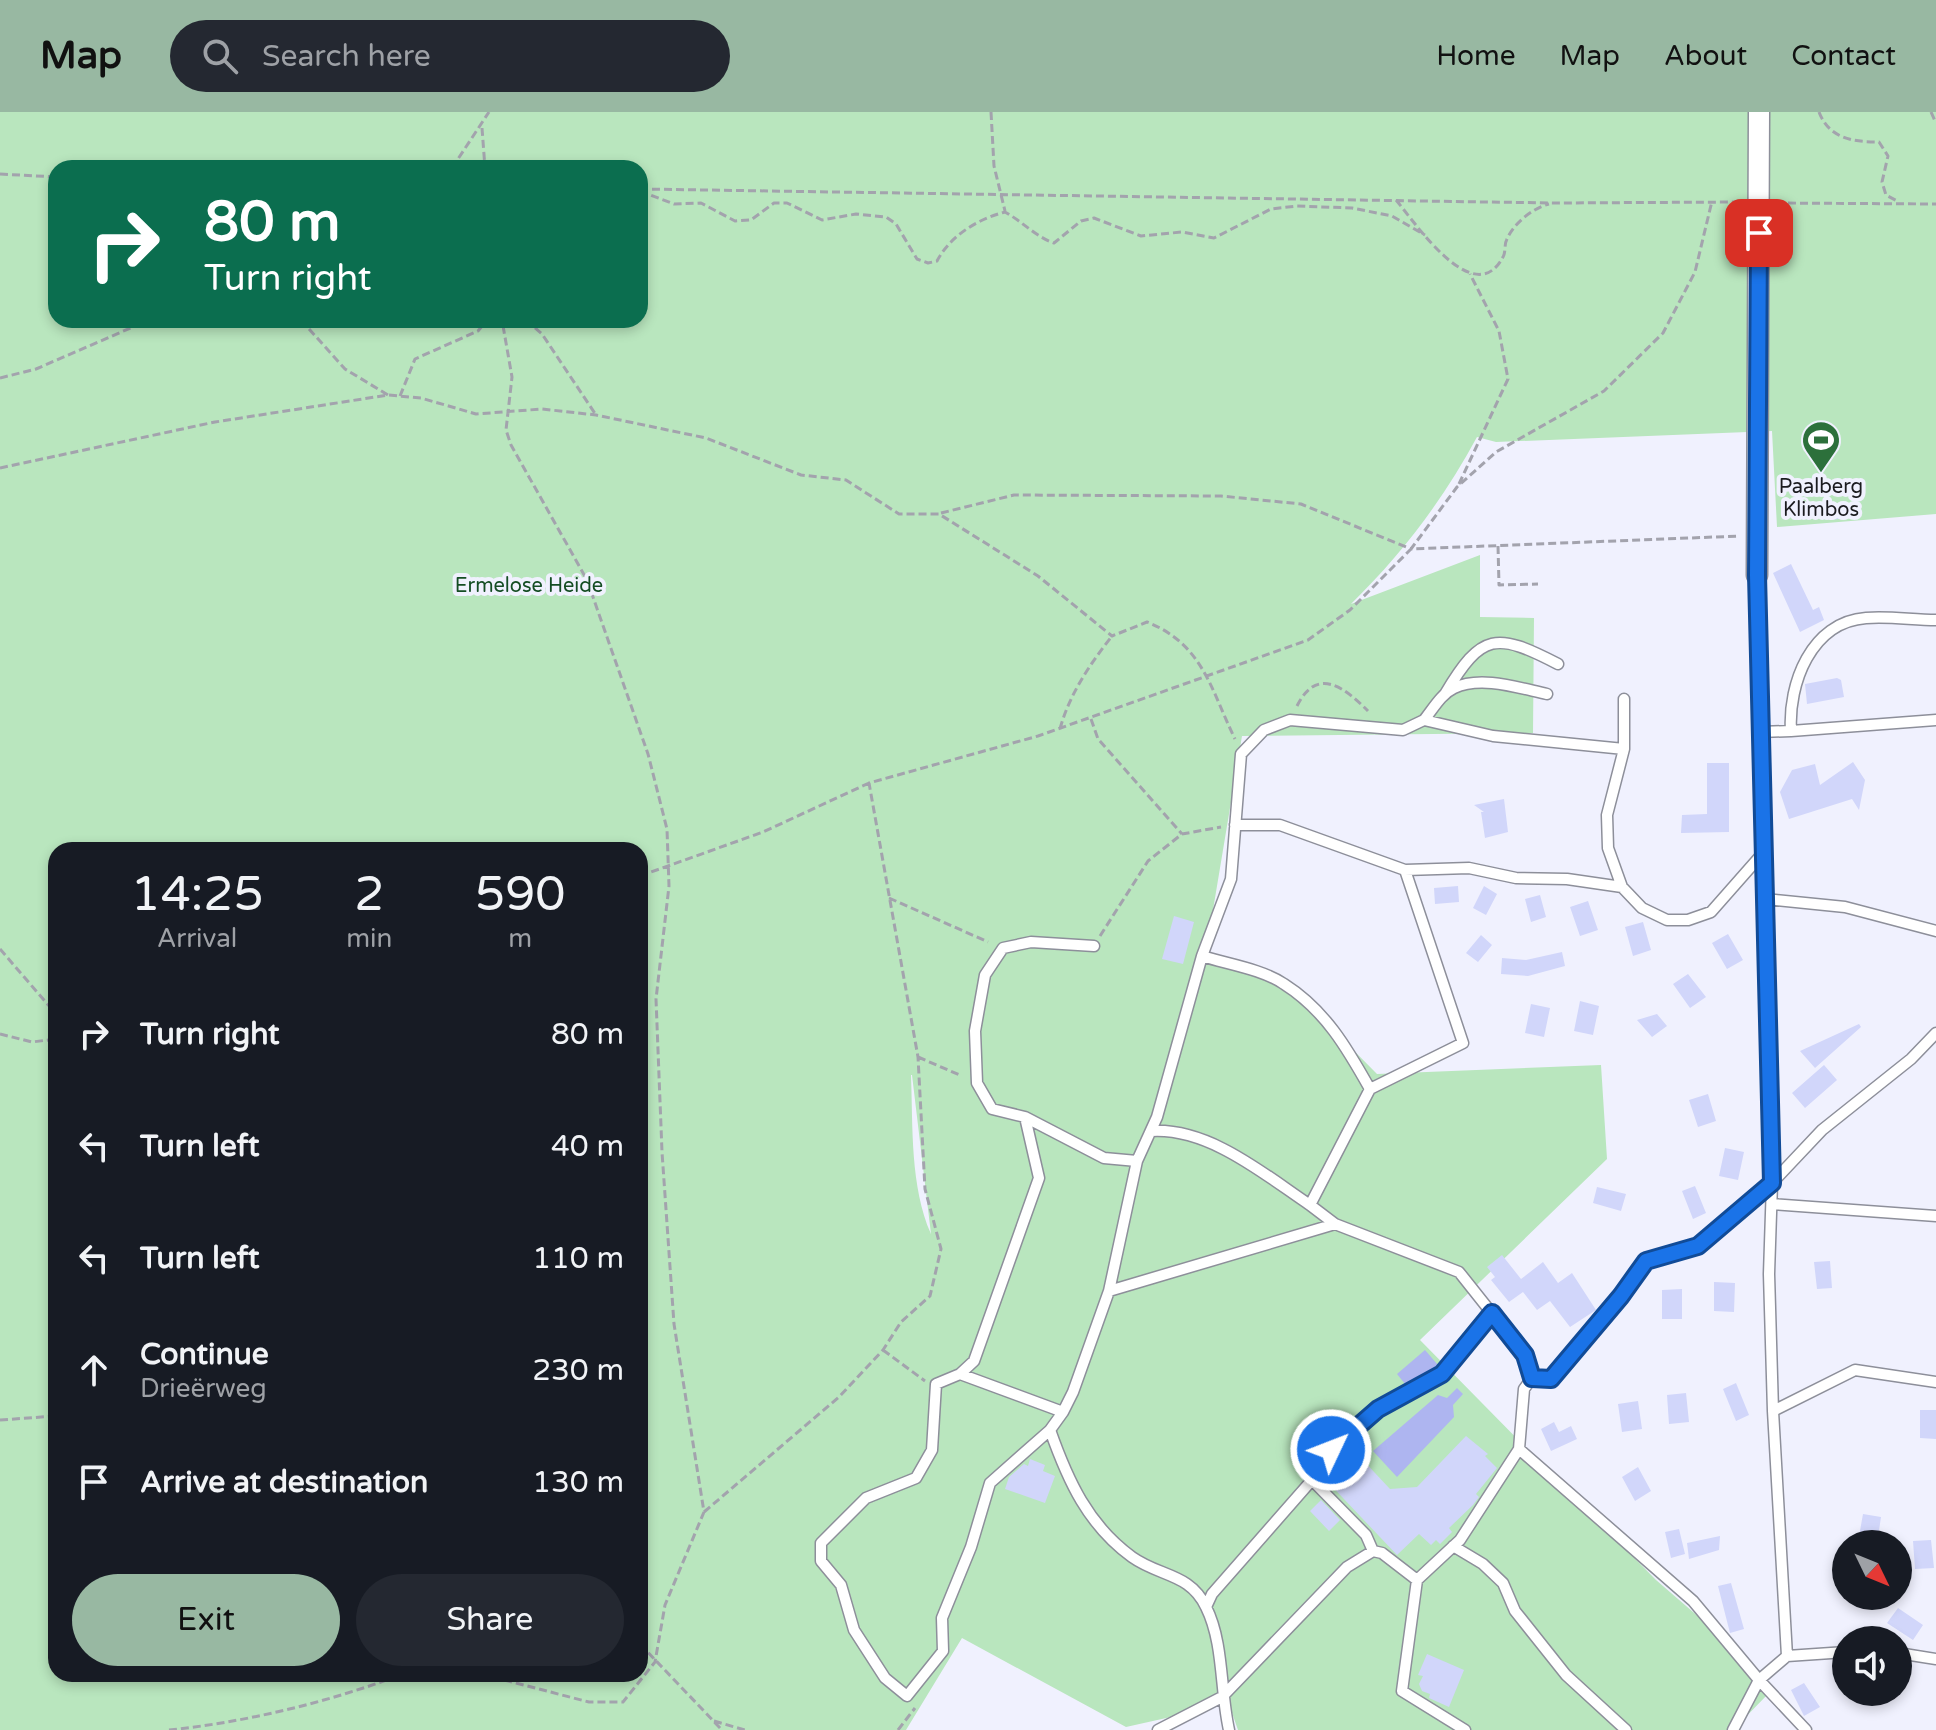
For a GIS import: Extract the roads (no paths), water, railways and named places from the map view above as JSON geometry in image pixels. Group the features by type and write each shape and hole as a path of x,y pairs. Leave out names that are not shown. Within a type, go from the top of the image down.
{"street":[{"path":"1757,575 1759,112"}],"lane":[{"path":"1757,575 1772,1183 1769,1274 1773,1411 1787,1656"},
{"path":"1791,731 1790,706 1816,640 1850,622 1866,618 1936,620"},
{"path":"1025,1117 1039,1178 974,1361 960,1374 936,1384 932,1450 916,1478 866,1498 821,1543 821,1561 841,1585 854,1630 885,1678 907,1696 943,1651 942,1618 971,1547 990,1483 1050,1430 1063,1412 1109,1291 1137,1161 1152,1131 1202,956 1231,879 1241,754 1264,730 1290,720 1403,730 1424,720 1474,651 1493,642 1519,644 1558,664"},
{"path":"1445,694 1457,686 1489,683 1547,694"},
{"path":"1624,699 1624,749 1607,815 1608,848 1622,887 1642,908 1667,920 1688,920 1711,912 1763,853"},
{"path":"1424,720 1493,736 1624,749"},
{"path":"1760,732 1936,720"},
{"path":"1235,825 1280,825 1405,870 1469,868 1516,878 1567,879 1622,887"},
{"path":"1310,1205 1370,1089 1463,1043 1405,870"},
{"path":"1766,899 1845,907 1936,931"},
{"path":"1094,946 1031,942 1003,948 985,975 975,1031 977,1083 992,1109 1025,1117 1104,1158 1137,1161"},
{"path":"1202,956 1282,982 1319,1012 1343,1039 1370,1089"},
{"path":"1532,1378 1551,1379 1621,1296 1646,1261 1698,1246 1772,1183 1822,1130 1911,1059 1936,1033"},
{"path":"1152,1131 1170,1130 1197,1137 1251,1166 1335,1224 1459,1272 1525,1355 1532,1378"},
{"path":"1772,1204 1936,1216"},
{"path":"1109,1291 1335,1224"},
{"path":"1206,1607 1212,1594 1312,1480 1331,1450 1378,1409 1442,1374 1492,1313"},
{"path":"1773,1411 1855,1370 1936,1382"},
{"path":"960,1374 1063,1412"},
{"path":"1465,1730 1402,1691 1417,1580 1453,1546 1519,1449 1524,1389 1532,1378"},
{"path":"1050,1430 1081,1503 1102,1532 1135,1559 1197,1589 1215,1624 1222,1697 1229,1730"},
{"path":"1519,1449 1693,1601 1759,1680 1806,1730"},
{"path":"1312,1480 1366,1535 1373,1551"},
{"path":"1453,1546 1483,1564 1503,1583 1515,1611 1566,1675 1626,1730"},
{"path":"1158,1730 1222,1697 1347,1567 1373,1551 1382,1553 1417,1580"},
{"path":"1733,1730 1759,1680 1787,1656 1832,1653"},
{"path":"1912,1655 1936,1659"}],"water":[{"path":"1425,1350 1438,1365 1410,1390 1397,1374"},
{"path":"1457,1388 1463,1394 1453,1405 1454,1417 1397,1477 1373,1451 1438,1395 1447,1398"}],"place":[{"name":"Paalberg Klimbos","path":"1821,474"}],"park label":[{"name":"Ermelose Heide","path":"529,585"}]}
